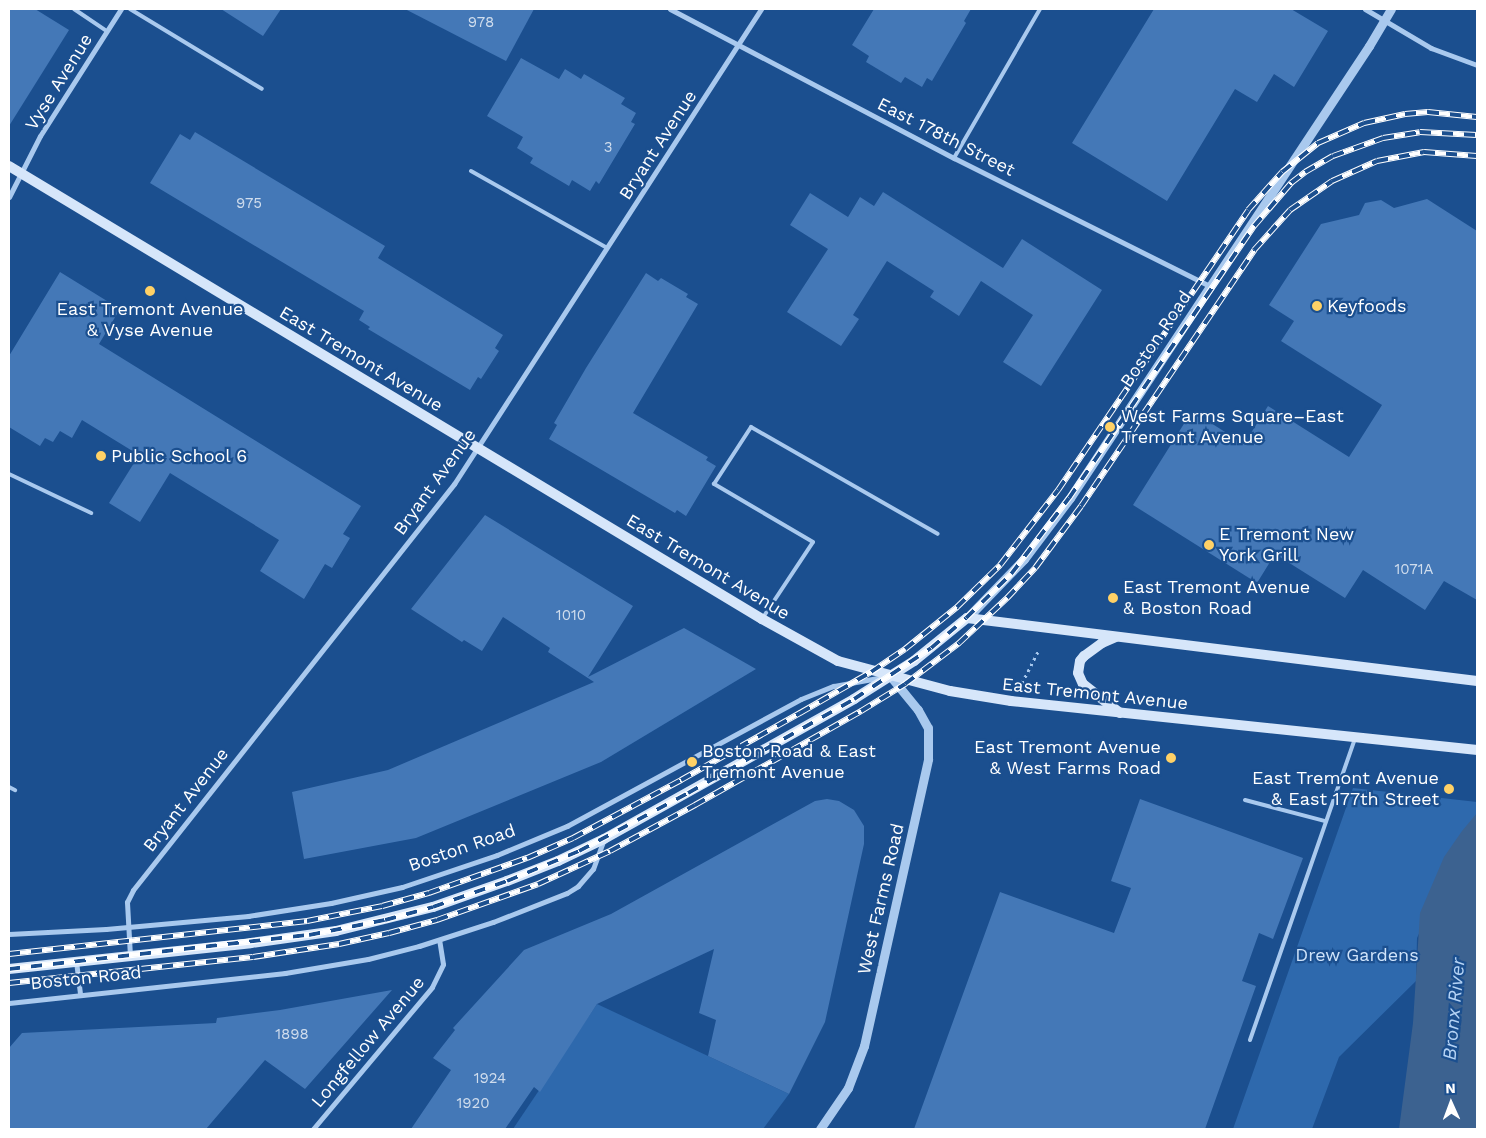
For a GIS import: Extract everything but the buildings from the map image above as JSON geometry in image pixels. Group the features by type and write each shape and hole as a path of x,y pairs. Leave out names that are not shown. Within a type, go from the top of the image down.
{"main road":[{"name":"East Tremont Avenue","path":"9,166 762,619 823,654 854,667 994,699 1121,714 1477,750"},
{"path":"967,618 1477,681"},
{"name":"Boston Road","path":"9,969 280,940 336,931 433,907 524,875 604,839 892,677 925,653 967,618"},
{"path":"1117,636 1102,643 1084,656 1080,662 1078,673 1083,684 1092,693 1121,714"}],"street":[{"name":"Vyse Avenue","path":"9,198 40,136 122,9"},
{"name":"East 178th Street","path":"670,9 954,158 1210,286"},
{"name":"Bryant Avenue","path":"130,956 127,902 133,890 454,484 761,9"},
{"path":"1365,9 1431,48 1477,65"},
{"name":"Boston Road","path":"967,618 1011,574 1055,519 1386,21 1391,9"},
{"name":"Boston Road","path":"9,934 128,928 248,916 331,903 402,887 456,870 567,826 675,769 794,702 834,686 892,677"},
{"name":"West Farms Road","path":"820,1129 848,1088 864,1046 928,759 928,728 918,710 892,677"},
{"name":"Boston Road","path":"9,1003 314,969 368,959 439,940 493,922 567,893 578,886 593,869 604,839"},
{"name":"Longfellow Avenue","path":"313,1129 432,987 442,964 439,940"},
{"path":"76,962 80,995"}],"lane":[{"path":"74,9 107,31"},
{"path":"130,9 262,89"},
{"path":"954,158 1040,9"},
{"path":"471,171 607,248"},
{"path":"762,619 812,542 714,484 751,427 938,534"},
{"path":"9,474 91,513"},
{"path":"1250,1040 1355,737"},
{"path":"9,787 15,790"},
{"path":"1245,800 1325,821"}],"path":[{"path":"1022,684 1039,649"}],"green space":[{"name":"Drew Gardens","path":"1353,788 1477,802 1477,813 1417,938 1416,981 1339,1057 1312,1129 1233,1129"},
{"path":"597,1004 789,1094 763,1129 513,1129"}],"water":[{"name":"Bronx River","path":"1477,813 1477,1129 1399,1129 1413,1023 1420,913 1444,857"}],"railway":[{"path":"9,954 307,921 382,906 429,893 527,858 573,838 800,713 871,672 905,649 957,607 1000,565 1058,490 1248,210 1282,172 1318,143 1364,123 1405,114 1428,112 1477,117"},
{"path":"9,969 309,935 385,920 433,907 507,881 579,851 688,793 854,699 931,648 966,618 1011,574 1069,498 1254,226 1291,183 1305,172 1333,156 1383,138 1420,132 1477,135"},
{"path":"9,983 253,957 339,944 389,933 437,920 538,884 610,851 695,805 905,684 959,643 1007,598 1035,568 1081,506 1254,250 1290,210 1332,181 1377,161 1424,152 1477,156"}],"place":[{"name":"East Tremont Avenue & Vyse Avenue","path":"150,291"},
{"name":"Keyfoods","path":"1317,306"},
{"name":"West Farms Square–East Tremont Avenue","path":"1110,427"},
{"name":"Public School 6","path":"101,456"},
{"name":"E Tremont New York Grill","path":"1209,545"},
{"name":"East Tremont Avenue & Boston Road","path":"1113,598"},
{"name":"East Tremont Avenue & West Farms Road","path":"1171,758"},
{"name":"Boston Road & East Tremont Avenue","path":"692,762"},
{"name":"East Tremont Avenue & East 177th Street","path":"1449,789"}]}
